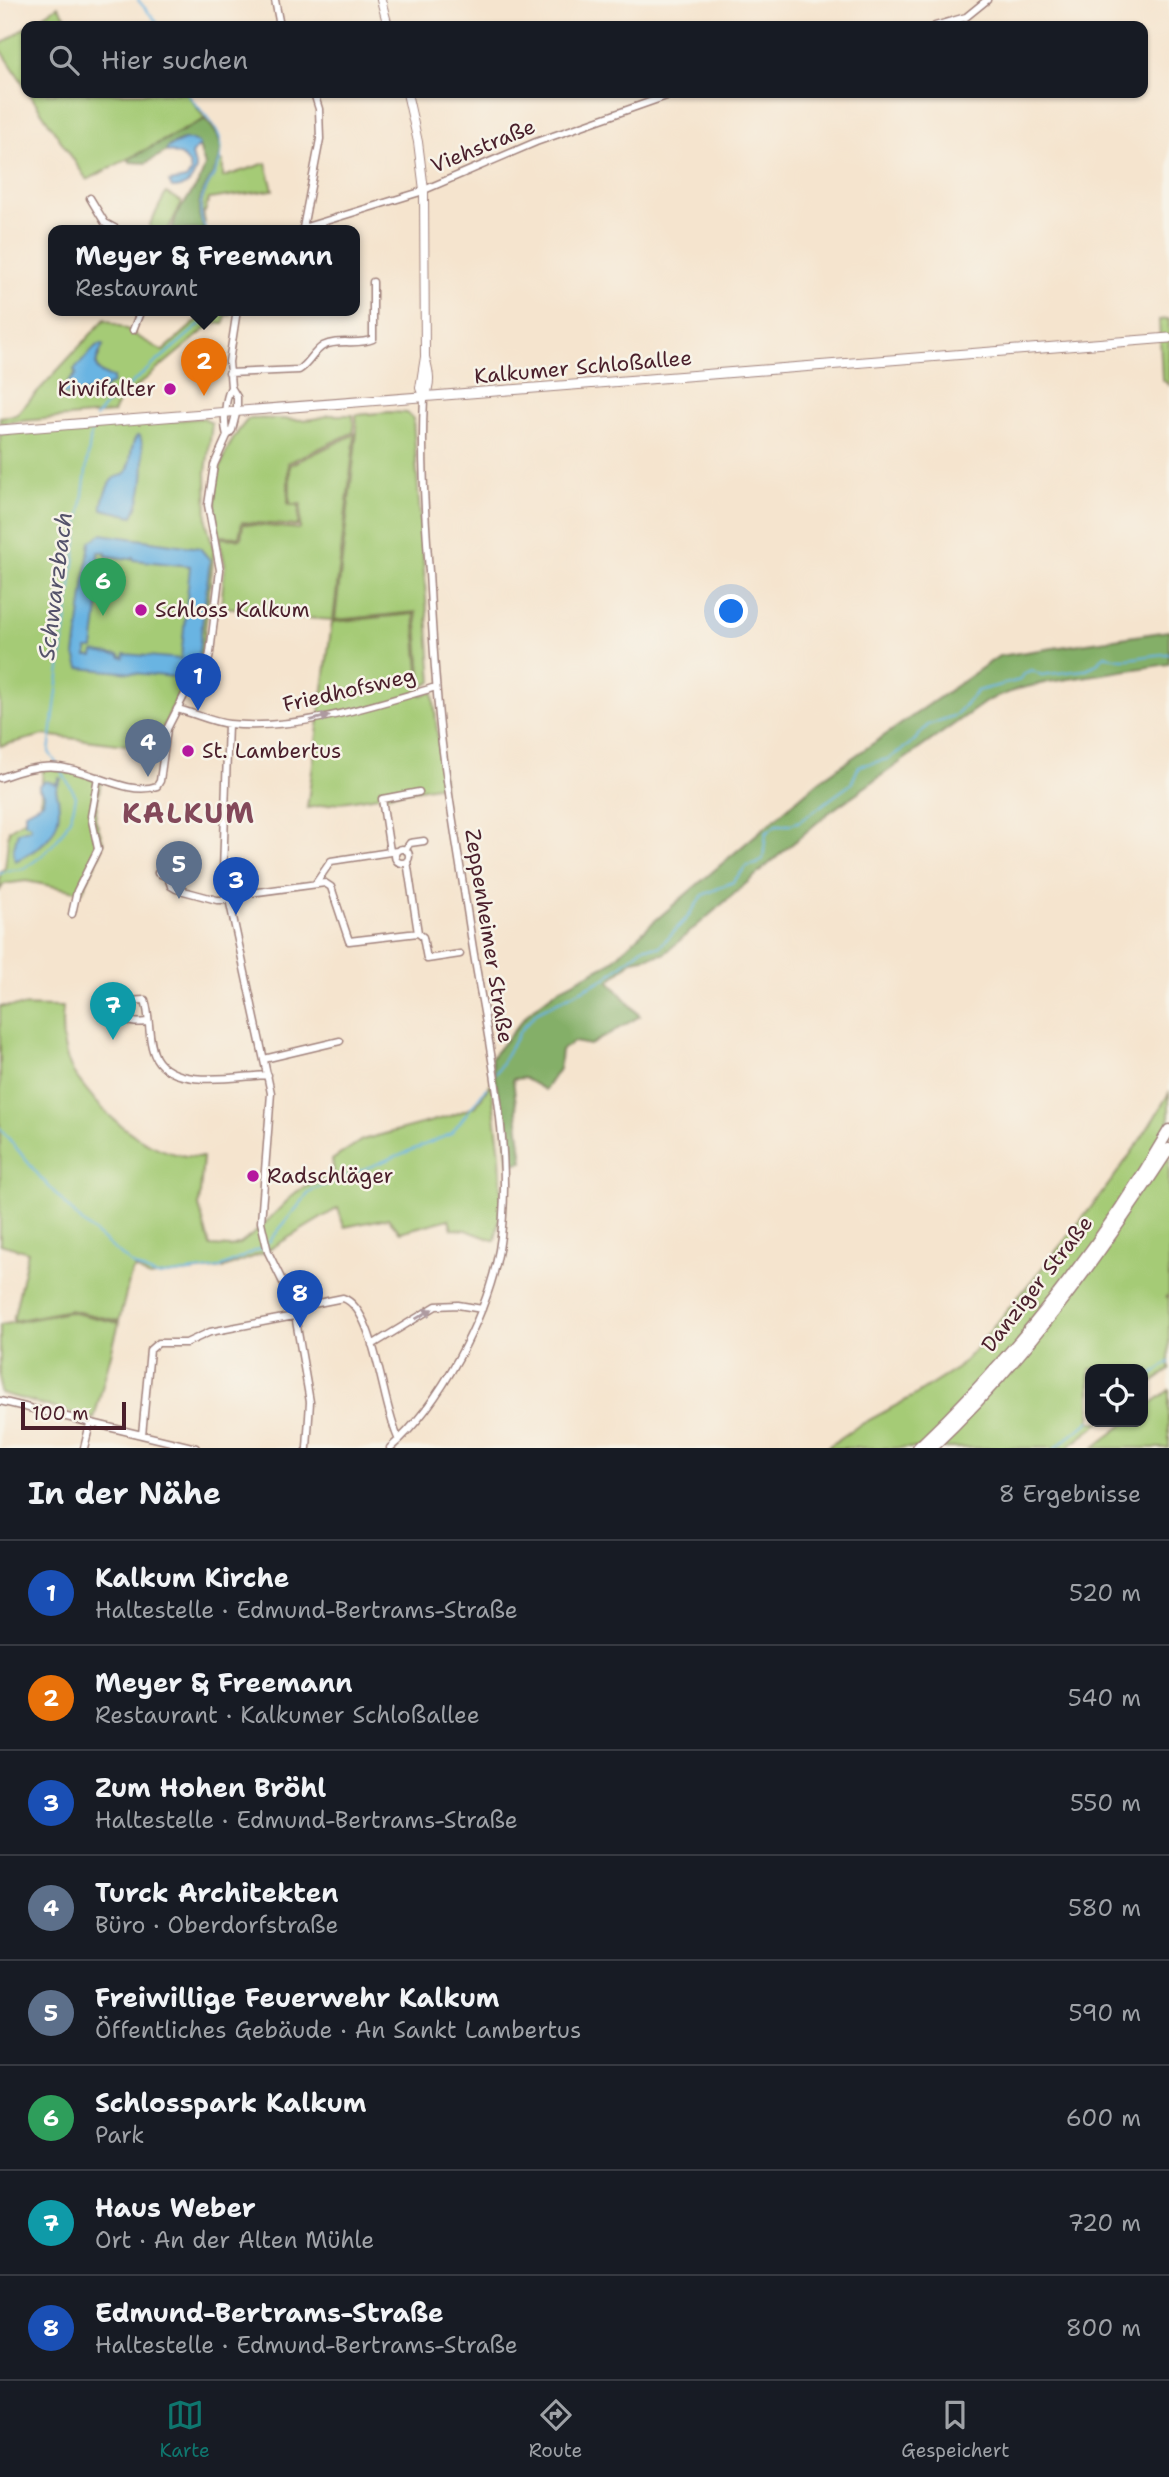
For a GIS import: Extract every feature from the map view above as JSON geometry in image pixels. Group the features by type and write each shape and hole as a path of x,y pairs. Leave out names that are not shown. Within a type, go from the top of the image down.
{"highway":[{"name":"Danziger Straße","path":"918,1448 1005,1357 1066,1282 1108,1225 1169,1130"},
{"name":"Danziger Straße","path":"931,1448 994,1384 1072,1291 1169,1149"}],"main road":[{"name":"Kalkumer Schloßallee","path":"0,430 226,410 424,398 1169,338"}],"street":[{"path":"275,0 279,21"},
{"path":"381,0 387,21"},
{"path":"954,21 966,18 987,0"},
{"path":"303,225 320,139 319,109 316,98"},
{"path":"408,98 418,142 424,190 425,357 430,379 430,388 424,398"},
{"name":"Viehstraße","path":"315,225 424,190 536,142 662,98"},
{"path":"90,198 104,223 108,225"},
{"path":"229,373 299,370 322,347 373,340 373,282"},
{"path":"133,330 139,316"},
{"path":"227,436 226,410 231,387 229,373 236,316"},
{"path":"0,778 26,768 60,767 142,789 157,786 162,771 167,729 187,690 204,669 210,653 220,570 208,505 214,465 232,430 237,410 237,397 231,387"},
{"name":"Zeppenheimer Straße","path":"390,1448 445,1382 482,1308 498,1251 505,1192 503,1148 495,1088 447,781 436,687 423,481 424,398"},
{"name":"Friedhofsweg","path":"177,709 228,724 284,725 436,687"},
{"path":"228,724 223,871 268,1075 270,1115 261,1222 268,1252 282,1280 293,1312 310,1402 307,1448"},
{"path":"72,914 77,891 98,849 91,816 98,777"},
{"path":"408,861 401,864 396,861 397,851 382,799 419,792"},
{"path":"316,883 331,862 397,851 410,843 424,841"},
{"path":"397,851 409,855 418,933 423,937 427,959 460,954"},
{"path":"158,873 168,877 171,886 176,890 217,900 325,883 331,887 349,941 418,933"},
{"path":"148,1022 128,1021 124,1015 124,1003 145,1000 155,1057 162,1066 177,1075 198,1079 268,1075"},
{"path":"264,1059 340,1041"},
{"path":"142,1435 150,1350 153,1346 161,1343 186,1343 210,1332 343,1298 359,1310 372,1345 391,1426 399,1440"},
{"path":"372,1345 436,1306 482,1308"},
{"path":"0,1402 195,1448"},
{"path":"84,1448 90,1424"}],"green space":[{"path":"58,6 68,21 36,21"},
{"path":"21,30 21,80 0,48 0,45"},
{"path":"32,98 190,98 205,119 87,180"},
{"path":"205,119 218,136 221,153 199,205 203,225 174,225 177,214 199,182 205,166 198,143 190,140 179,142 146,163 130,162 129,159"},
{"path":"220,161 223,161 223,177 266,163 273,190 209,199 203,212 204,224 202,214 203,198"},
{"path":"166,193 182,202 170,225 150,225"},
{"path":"202,316 226,316 224,324 213,323 118,402 113,413 0,423 0,417 16,415 105,319 163,351","holes":["96,346 103,346 98,358 98,370 113,378 102,390 60,393 76,374 74,370"]},
{"path":"1169,319 1169,385 1162,379 1159,320"},
{"path":"407,413 413,419 432,682 422,687 416,612 335,620 357,433 356,415"},
{"path":"329,415 353,415 354,432 288,463 288,505 299,505 298,526 242,522 239,537 220,536 216,504 219,473 229,445 248,419 299,420"},
{"path":"204,418 212,424 206,472 207,524 214,551 201,665 173,706 163,728 159,749 44,735 0,746 0,434"},
{"path":"355,434 333,620 291,617 291,613 221,607 225,564 219,538 241,539 243,524 300,529 301,504 290,504 290,465"},
{"path":"414,614 421,695 433,692 443,785 307,808 332,622"},
{"path":"1169,631 1169,664 1049,682 1018,689 987,701 827,814 664,954 633,960 609,981 640,1016 590,1045 574,1042 561,1050 559,1069 545,1090 524,1078 513,1079 523,1162 509,1164 491,1058 529,1012 559,989 610,963 650,925 819,781 999,656"},
{"path":"43,768 101,780 95,818 103,841 102,849 82,892 26,881 4,884 0,890 0,872 5,868 9,830 40,809"},
{"path":"0,1006 63,1007 63,1037 71,1069 108,1115 136,1137 152,1145 185,1156 203,1157 199,1206 210,1246 231,1247 240,1244 296,1192 334,1172 332,1160 362,1140 451,1116 476,1106 491,1083 500,1154 502,1204 495,1241 466,1230 452,1229 449,1219 400,1232 388,1218 344,1227 338,1208 263,1253 224,1268 149,1277 135,1268 119,1321 70,1310 13,1321 28,1252 0,1244"},
{"path":"1169,1093 1169,1370 1148,1386 1148,1364 1085,1364 1085,1427 1094,1427 1067,1448 826,1448 858,1426 958,1368 1079,1222 1149,1127"},
{"path":"69,1312 119,1323 94,1419 0,1393 0,1325"},
{"path":"1169,1390 1169,1448 1093,1448 1120,1427 1148,1427 1148,1406"}],"water":[{"path":"184,140 199,144 199,148 196,148 192,155 196,169 188,184 172,188 169,182 186,179 191,173 183,158 166,151 168,147"},
{"path":"102,344 96,366 101,373 113,378 113,383 102,390 60,395 76,374 74,370 96,346"},
{"path":"137,436 140,436 142,445 143,477 137,508 133,516 102,509 109,484 114,478 124,475 129,467 132,445"},
{"path":"101,534 200,548 210,560 197,667 186,678 79,668 75,655 90,542","holes":["98,552 106,552 106,556 130,559 133,557 134,560 190,566 181,659 125,654 124,658 120,655 94,652 93,656 87,656 87,649 93,649 104,560 98,559"]},
{"path":"59,778 61,779 56,789 59,814 52,834 36,849 15,861 13,851 18,832 31,828 30,824 25,823 25,812 43,802 44,794 39,785 46,781 56,784"}],"waterway":[{"name":"Schwarzbach","path":"138,0 156,21"},
{"name":"Schwarzbach","path":"191,98 212,123 221,142 218,165 201,205 204,225"},
{"name":"Schwarzbach","path":"96,417 105,406 210,316"},
{"name":"Schwarzbach","path":"57,764 49,752 92,426"},
{"name":"Schwarzbach","path":"496,1073 520,1031 537,1012 606,978 644,947 659,947 687,918 703,895 733,882 747,866 757,864 763,859 766,833 776,825 789,825 800,821 851,784 859,766 888,759 913,742 928,725 956,715 977,691 1020,680 1025,673 1032,670 1041,675 1084,670 1095,665 1105,655 1129,659 1169,654"},
{"name":"Schwarzbach","path":"0,874 23,868 35,861 52,845 65,827 76,796 60,769"},
{"name":"Schwarzbach","path":"269,1242 315,1189 451,1134 486,1088"},
{"name":"Schwarzbach","path":"0,1128 40,1177 83,1223 133,1265 145,1271 157,1276 219,1268 266,1246"},
{"path":"1148,1378 1169,1362"},
{"path":"1055,1448 1085,1425"}],"place":[{"name":"Kiwifalter","path":"170,389"},
{"name":"Meyer & Freemann","path":"204,396"},
{"name":"Schloss Kalkum","path":"141,610"},
{"name":"Schlosspark Kalkum","path":"103,616"},
{"name":"Kalkum Kirche","path":"198,711"},
{"name":"St. Lambertus","path":"188,751"},
{"name":"Turck Architekten","path":"148,777"},
{"name":"Freiwillige Feuerwehr Kalkum","path":"179,899"},
{"name":"Zum Hohen Bröhl","path":"236,915"},
{"name":"Haus Weber","path":"113,1040"},
{"name":"Radschläger","path":"253,1176"},
{"name":"Edmund-Bertrams-Straße","path":"300,1328"}],"district":[{"name":"KALKUM","path":"189,813"}]}
